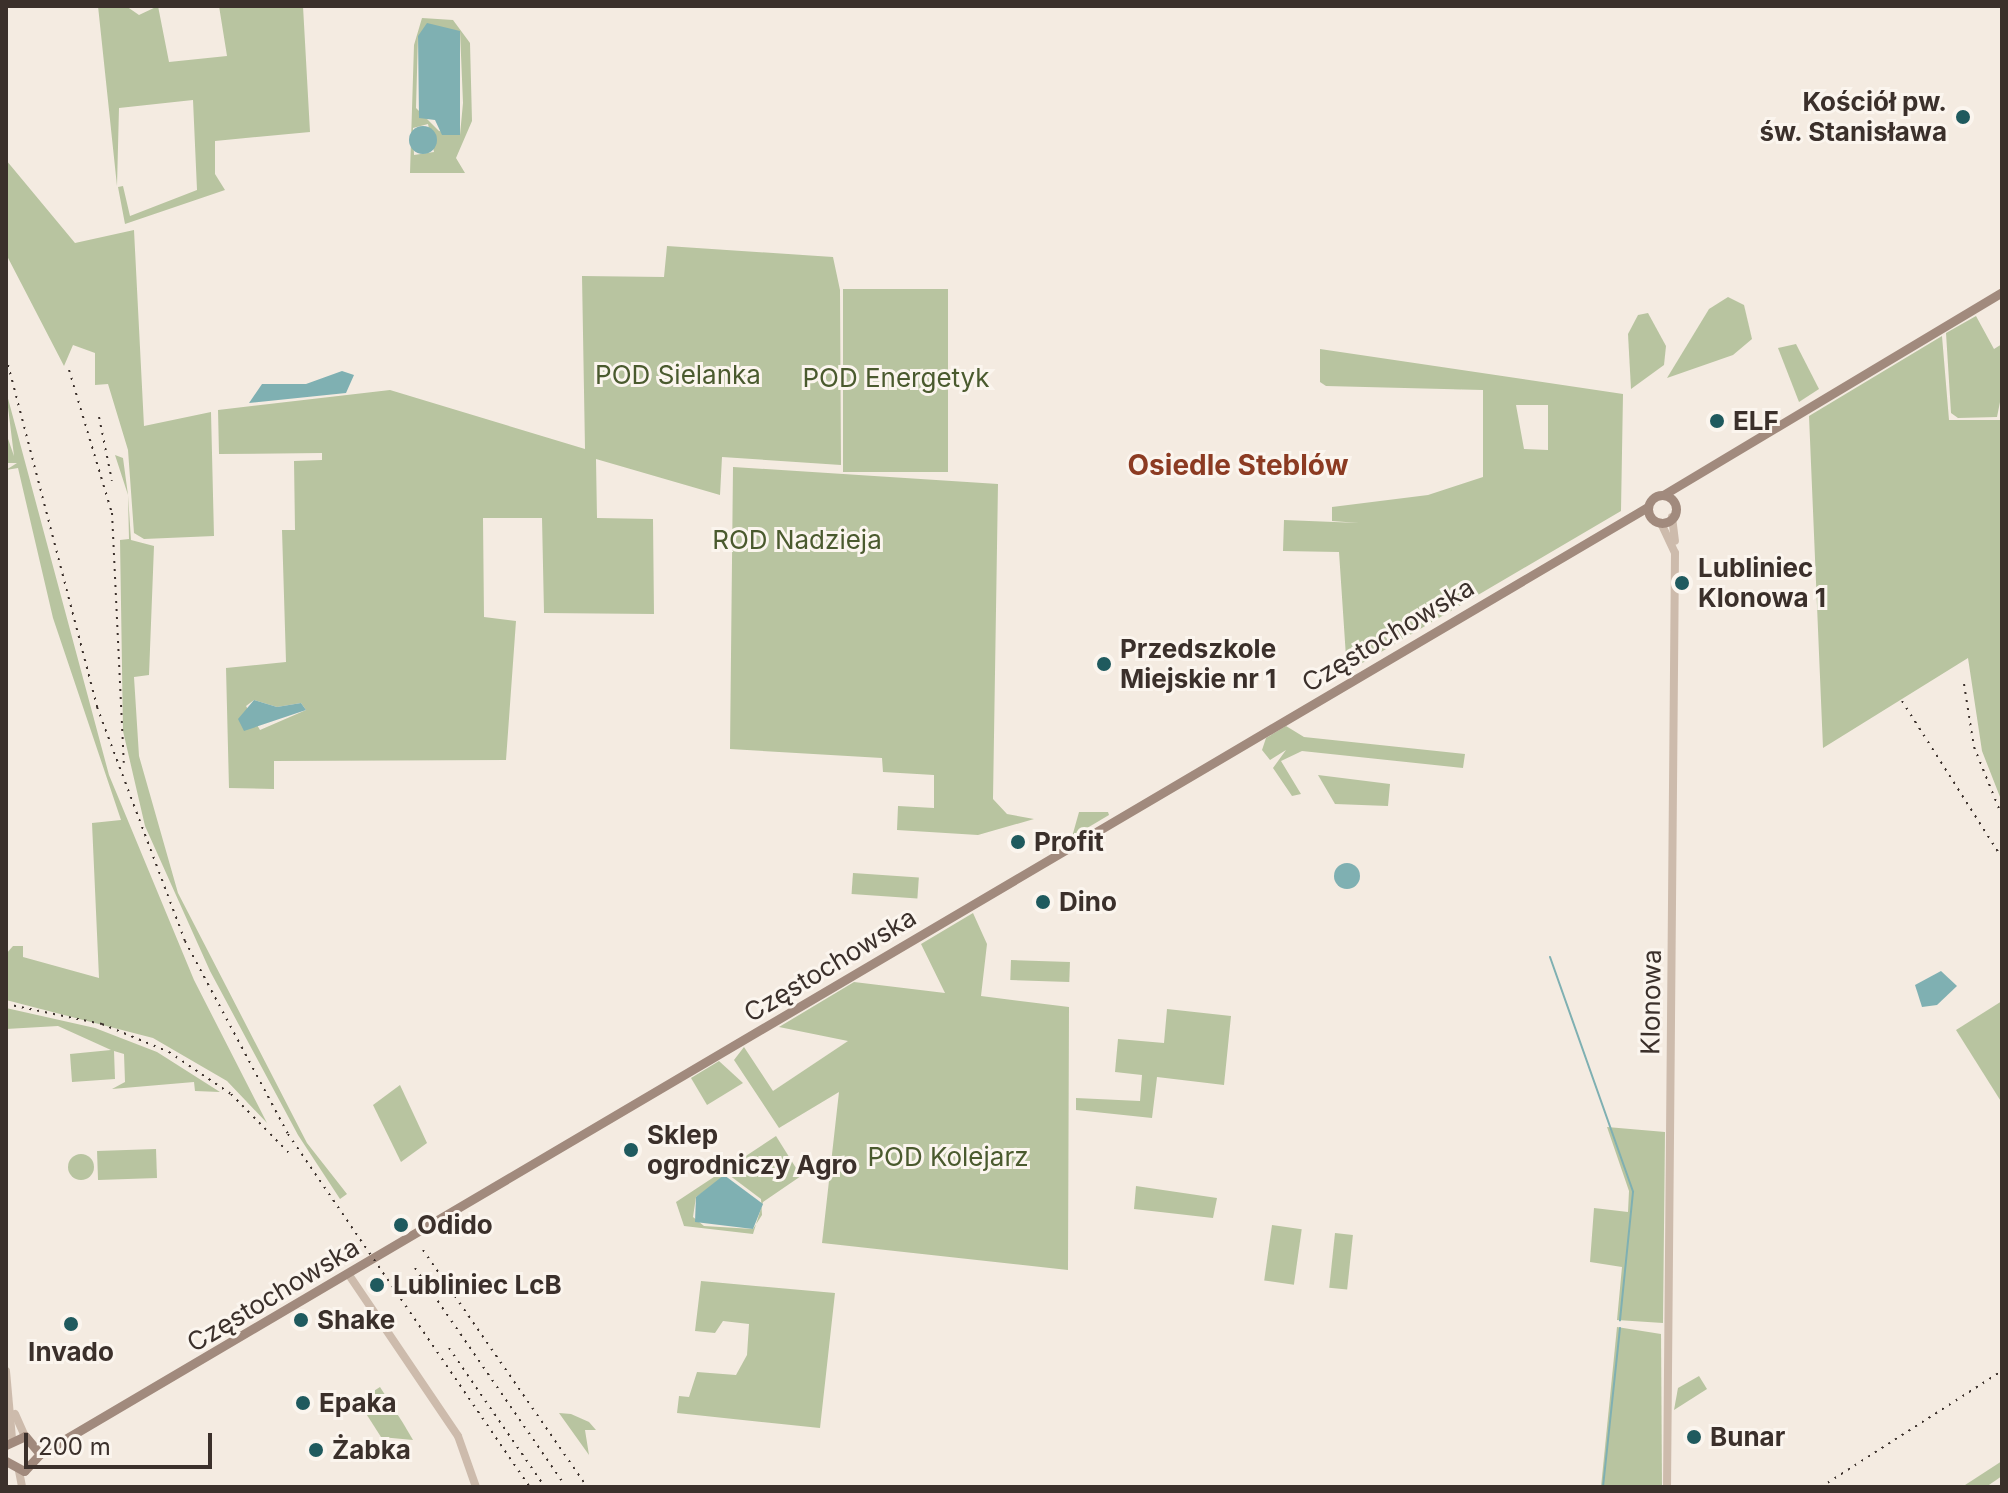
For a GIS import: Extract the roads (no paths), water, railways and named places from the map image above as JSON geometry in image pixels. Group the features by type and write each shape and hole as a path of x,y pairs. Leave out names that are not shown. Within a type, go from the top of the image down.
{"main road":[{"path":"1694,478 1674,512 1661,523 1649,512 1663,495 2002,292"},
{"path":"1663,495 1674,512"},
{"name":"Częstochowska","path":"11,1468 33,1467 40,1454 349,1275 1614,526 1649,512"},
{"path":"9,1442 25,1436 35,1442 40,1454"},
{"name":"Częstochowska","path":"35,1442 67,1439"}],"street":[{"path":"1674,512 1675,553"},
{"name":"Klonowa","path":"1661,523 1675,553 1667,1487"},
{"path":"349,1275 458,1436 476,1487"},
{"path":"6,1371 10,1394 25,1436"},
{"path":"9,1442 10,1394"},
{"path":"11,1468 22,1487"}],"water":[{"path":"427,23 460,31 460,135 442,135 435,120 419,118 418,36"},
{"path":"423,126 433,130 437,140 433,150 423,154 413,150 409,140 413,130"},
{"path":"342,371 354,375 346,393 249,403 262,384 306,384"},
{"path":"254,700 277,707 301,703 306,710 244,731 238,719"},
{"path":"1347,863 1356,867 1360,876 1356,885 1347,889 1338,885 1334,876 1338,867"},
{"path":"1941,971 1957,986 1937,1005 1922,1007 1915,985"},
{"path":"724,1175 763,1204 753,1229 695,1222 696,1197"}],"waterway":[{"path":"1550,957 1633,1192 1620,1320"},
{"path":"1603,1487 1620,1328"}],"railway":[{"path":"6,357 97,707 185,941 288,1134 530,1487"},
{"path":"69,370 112,513 124,763"},
{"path":"99,417 112,481"},
{"path":"1964,684 1974,747 2002,816"},
{"path":"1902,701 2002,858"},
{"path":"6,1004 102,1024 169,1052 231,1094 291,1155"},
{"path":"423,1250 587,1487"},
{"path":"415,1268 566,1487"},
{"path":"449,1348 545,1487"},
{"path":"1821,1487 2002,1371"}],"place":[{"name":"Kościół pw. św. Stanisława","path":"1963,117"},
{"name":"ELF","path":"1717,421"},
{"name":"Lubliniec Klonowa 1","path":"1682,583"},
{"name":"Przedszkole Miejskie nr 1","path":"1104,664"},
{"name":"Profit","path":"1018,842"},
{"name":"Dino","path":"1043,902"},
{"name":"Sklep ogrodniczy Agro","path":"631,1150"},
{"name":"Odido","path":"401,1225"},
{"name":"Lubliniec LcB","path":"377,1285"},
{"name":"Shake","path":"301,1320"},
{"name":"Invado","path":"71,1324"},
{"name":"Epaka","path":"303,1403"},
{"name":"Bunar","path":"1694,1437"},
{"name":"Żabka","path":"316,1450"}],"district":[{"name":"Osiedle Steblów","path":"1238,465"}],"park label":[{"name":"POD Sielanka","path":"678,375"},
{"name":"POD Energetyk","path":"896,378"},
{"name":"ROD Nadzieja","path":"797,540"},
{"name":"POD Kolejarz","path":"948,1157"}]}
